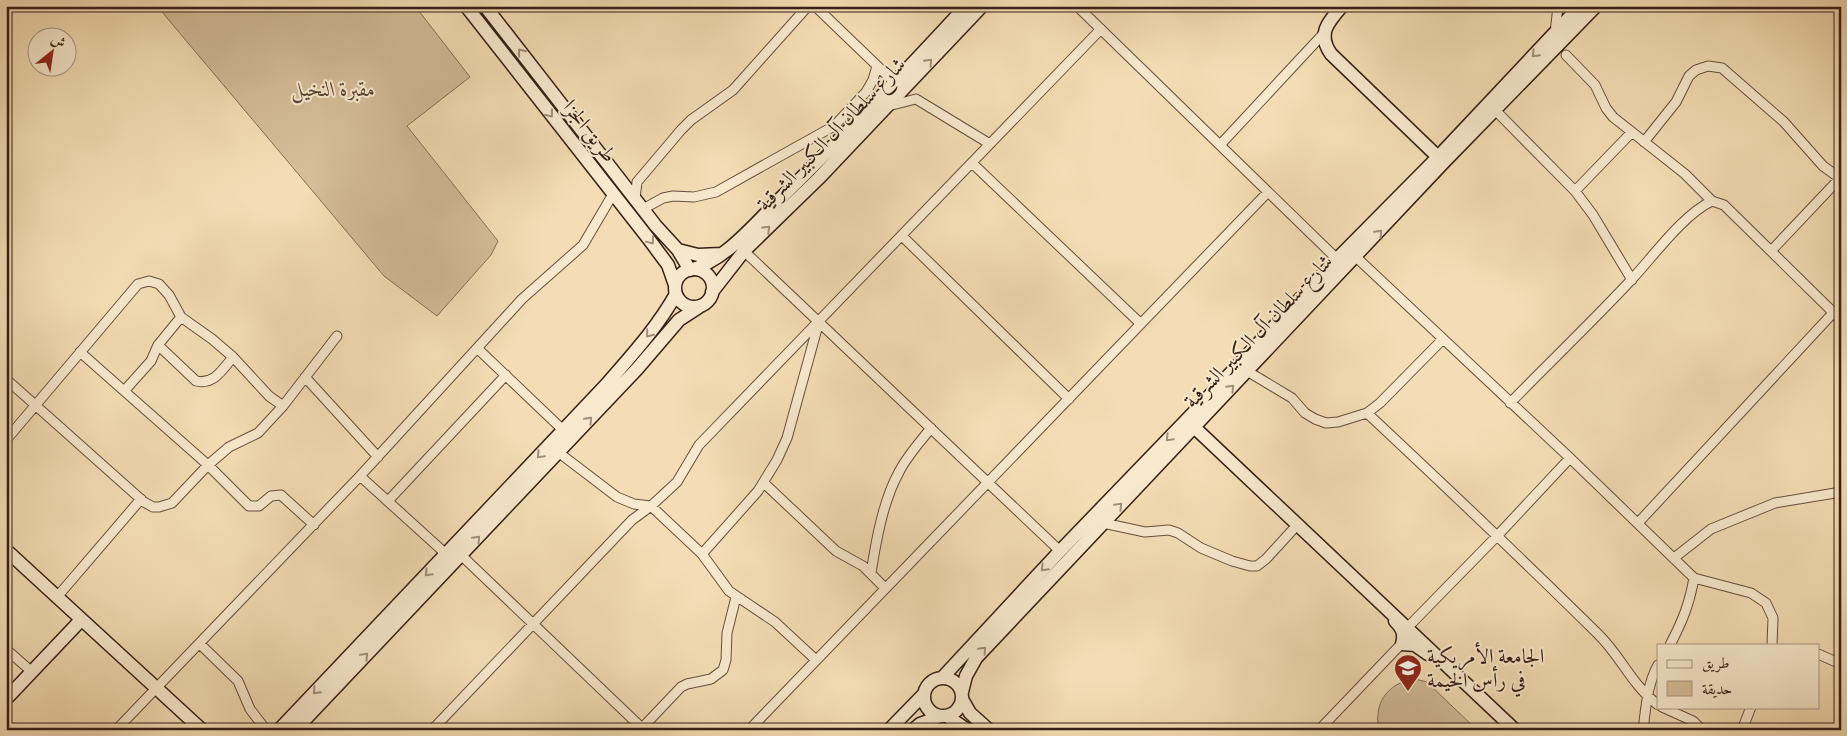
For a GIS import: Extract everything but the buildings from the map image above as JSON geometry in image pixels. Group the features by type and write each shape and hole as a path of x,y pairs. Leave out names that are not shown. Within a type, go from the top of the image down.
{"main road":[{"name":"طريق الجزا","path":"466,6 668,265 676,289"},
{"name":"طريق الجزا","path":"485,6 635,199 678,250 690,270"},
{"name":"شارع سلطان آل الكبير الشرقية","path":"690,270 703,267 724,254 824,156 966,6"},
{"name":"شارع سلطان آل الكبير الشرقية","path":"712,292 744,251 819,178 982,6"},
{"path":"1342,6 1328,24 1325,32 1326,48 1438,157"},
{"name":"شارع سلطان آل الكبير الشرقية","path":"942,678 1337,259 1438,157 1580,6"},
{"name":"شارع سلطان آل الكبير الشرقية","path":"962,695 966,676 976,658 1444,162 1496,111 1596,6"},
{"path":"484,29 530,83 536,85 539,75"},
{"path":"678,250 698,256 724,254"},
{"path":"279,730 563,430 650,334 665,313 680,275 690,270 702,271 708,276 712,283 712,292 706,303 698,306 680,320 638,369 558,452 302,727"},
{"path":"676,289 678,298 685,305 698,306"},
{"path":"1194,427 1515,730"},
{"path":"6,550 202,730"},
{"path":"1381,602 1388,614 1401,628 1402,644 1420,647 1444,667 1455,672"},
{"path":"6,699 81,620"},
{"path":"890,730 924,694 930,683 942,678 955,682 970,712 989,730"},
{"path":"924,694 926,706 930,711 944,716 967,730"},
{"path":"913,730 920,724 958,710 962,695"}],"street":[{"path":"622,182 630,184 637,182 691,120 727,97 808,6"},
{"path":"815,6 894,82"},
{"path":"1078,6 1337,259"},
{"path":"1555,33 1558,6"},
{"path":"432,730 632,520 651,506 677,482 698,445 902,236 1100,28"},
{"path":"1220,145 1325,32"},
{"path":"1566,55 1595,85 1613,117 1685,174 1712,201 1724,206 1841,320"},
{"path":"643,209 663,198 674,196 694,197 716,192 834,126 866,92 873,80 877,66"},
{"path":"1644,142 1676,102 1689,76 1696,70 1708,66 1722,68 1784,122 1819,162 1840,178 1771,252"},
{"path":"912,81 916,99"},
{"path":"887,106 916,99 990,144"},
{"path":"1496,111 1575,191 1597,221 1632,280"},
{"path":"1575,191 1632,132"},
{"path":"972,163 1142,324"},
{"path":"635,199 637,182"},
{"path":"749,730 1268,192"},
{"path":"116,730 314,525 522,299 583,245 613,194"},
{"path":"1510,403 1632,280 1689,218 1701,207 1712,201"},
{"path":"902,236 1069,399"},
{"path":"744,251 1060,551"},
{"path":"1356,257 1442,340 1570,458 1694,578 1751,593 1766,603 1773,618 1774,644"},
{"path":"6,440 138,284 149,281 159,284 170,295 181,317 233,357 269,396 283,406"},
{"path":"1638,523 1833,313"},
{"path":"125,390 151,361 158,345 181,317"},
{"path":"702,554 751,500 764,483 777,460 787,438 819,322"},
{"path":"6,379 141,499 153,506 166,506 176,499 208,465 229,447 258,433 283,406 337,336"},
{"path":"1247,371 1292,398 1305,413 1315,420 1326,423 1338,422 1367,413 1380,403 1442,340"},
{"path":"158,345 196,381 204,383 213,380 233,357"},
{"path":"478,348 563,430"},
{"path":"80,352 208,465 249,506 258,506 271,496 280,494 314,525"},
{"path":"388,501 506,375"},
{"path":"304,377 378,457"},
{"path":"1367,413 1498,535 1603,638 1630,678 1657,704"},
{"path":"871,573 881,524 892,486 905,462 931,428"},
{"path":"558,452 617,497 634,504 651,506 702,554 723,584 736,597 775,622 816,660"},
{"path":"1319,730 1402,644 1410,629 1570,458"},
{"path":"360,476 446,554"},
{"path":"764,483 836,550 863,566 886,588"},
{"path":"1674,558 1711,529 1775,502 1841,492"},
{"path":"57,597 141,499"},
{"path":"1103,523 1145,532 1164,529 1174,531 1201,548 1232,561 1250,566 1257,566 1266,559 1298,524"},
{"path":"462,555 643,729 681,687 711,679 723,670 726,660 727,632 736,597"},
{"path":"1671,644 1690,602 1694,578"},
{"path":"200,644 238,681 250,709 266,730"},
{"path":"6,649 32,672"},
{"path":"1820,655 1841,664"},
{"path":"1642,730 1647,696 1652,676 1657,667"},
{"path":"1664,708 1693,721 1702,730"},
{"path":"1742,730 1751,708"}],"green space":[{"name":"مقبرة النخيل","path":"157,6 415,6 470,77 407,126 498,241 491,255 437,316 384,276"},
{"path":"1415,679 1427,682 1477,730 1381,730 1378,722 1379,708 1385,695 1395,686"}],"place":[{"name":"الجامعة الأمريكية في رأس الخيمة","path":"1408,692"}]}
